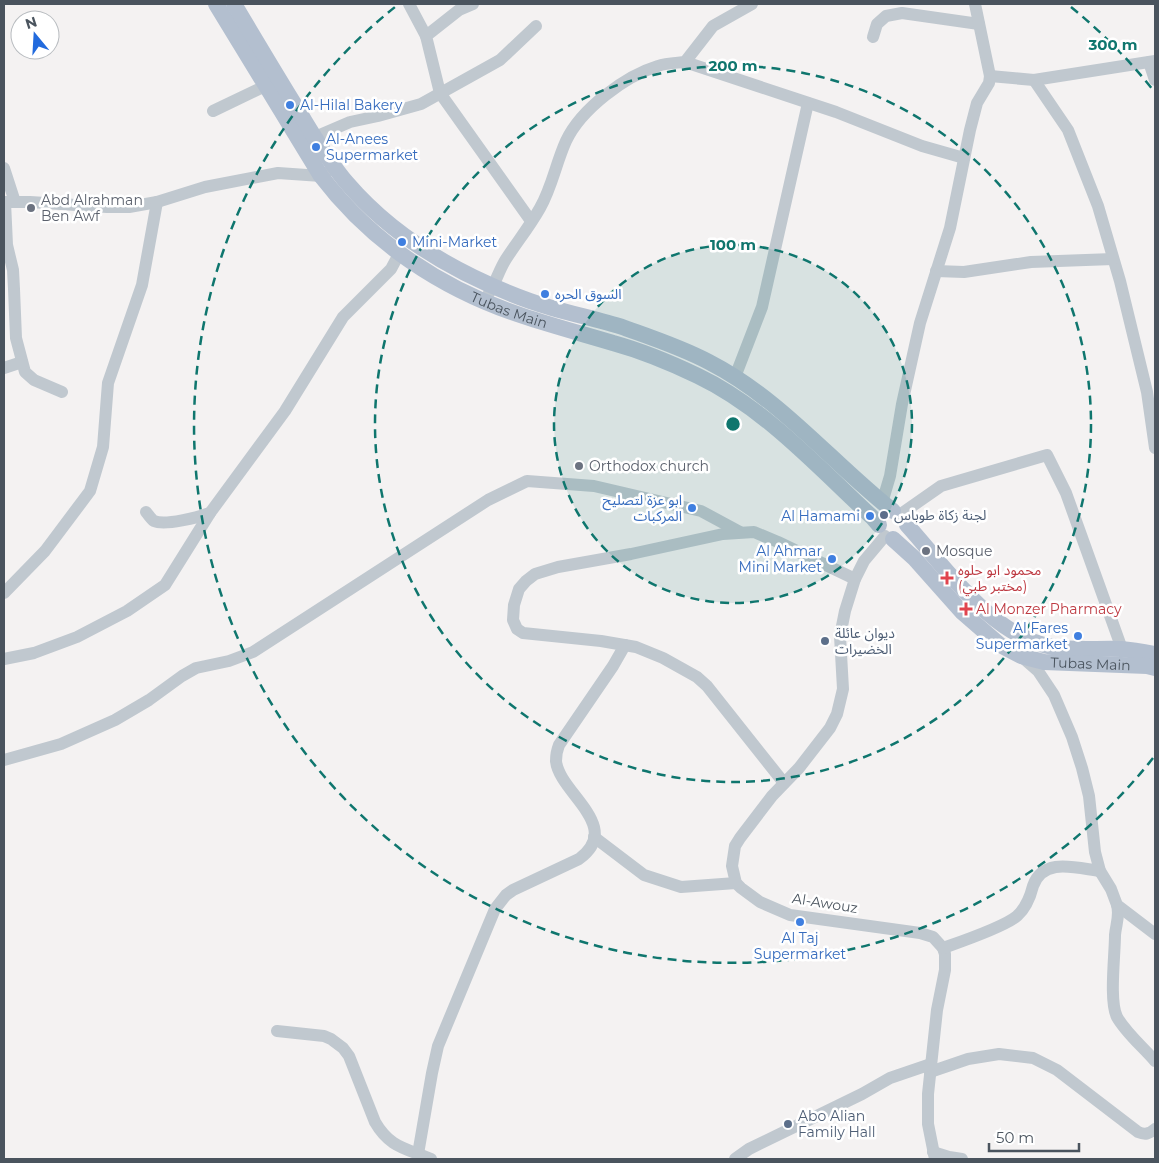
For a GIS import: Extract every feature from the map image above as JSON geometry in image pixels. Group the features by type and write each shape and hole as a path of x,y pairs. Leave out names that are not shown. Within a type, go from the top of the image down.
{"main road":[{"name":"Tubas Main","path":"216,4 265,86 328,172 408,239 450,265 493,286 530,301 624,328 680,348 735,377 758,392 785,414 896,513 971,597 1009,630 1030,641 1053,647 1122,649 1155,654"},
{"name":"Tubas Main","path":"234,4 315,137 336,197 356,218 399,254 441,280 484,301 521,316 615,343 671,364 700,377 730,394 776,429 873,518 885,534 914,558 962,612 1000,644 1021,656 1044,662 1147,666 1155,668"},
{"path":"896,513 904,533 897,538 885,534 881,517 884,514 896,513"}],"street":[{"path":"408,4 426,36 440,93 531,221"},
{"path":"426,36 459,10 472,4"},
{"path":"685,62 713,26 752,4"},
{"path":"975,4 990,76 989,83 977,103 950,228 918,333 902,404 890,476 896,513 941,486 1047,455 1066,493 1122,649"},
{"path":"873,37 877,24 886,16 902,13 979,24"},
{"path":"315,137 350,122 421,104 500,60 536,26"},
{"path":"484,301 505,261 540,208 551,184 567,138 587,112 605,94 626,80 658,66 685,62 808,103 898,135 922,146 964,158"},
{"path":"990,76 1034,80 1152,62 1155,80"},
{"path":"1034,80 1068,130 1098,206 1147,392 1155,448"},
{"path":"213,111 265,86"},
{"path":"735,377 762,307 808,103"},
{"path":"4,168 8,202 7,245 14,280 16,338 22,362 25,372 34,380 62,392"},
{"path":"8,202 46,202 118,208 157,202 205,187 278,173 328,172"},
{"path":"4,593 45,550 90,491 103,446 108,383 142,285 157,202"},
{"path":"4,659 34,653 77,637 127,611 165,585 210,512 285,411 343,317 391,270 399,254"},
{"path":"936,271 964,272 1031,262 1113,259"},
{"path":"4,368 22,362"},
{"path":"4,760 61,744 107,724 149,700 196,668 229,661 253,652 488,500 527,481 594,486 701,511 740,532"},
{"path":"146,512 154,521 165,522 196,518 210,512"},
{"path":"784,783 703,681 662,658 636,647 601,640 523,633 517,629 513,620 514,605 519,589 535,574 558,567 740,532 754,532 778,542 855,580"},
{"path":"594,837 644,875 681,886 736,883 732,866 735,846 772,796 799,768 830,728 837,714 843,689 840,636 855,580 864,561 885,534"},
{"path":"418,1154 438,1046 495,909 506,895 513,890 579,859 591,847 594,837 592,819 558,767 557,752 559,746 625,645"},
{"path":"1021,656 1038,671 1054,695 1072,737 1087,786 1095,852 1100,871 1111,889 1119,914 1115,932 1115,1012 1122,1024 1155,1061"},
{"path":"962,1159 934,1155 928,1124 937,1010 945,970 943,948 1016,917 1026,905 1038,875 1048,868 1060,866 1100,871"},
{"name":"Al-Awouz","path":"736,883 760,902 790,914 920,933 934,937 943,948"},
{"path":"1117,905 1155,934"},
{"path":"277,1031 324,1036 337,1043 349,1056 380,1131 391,1143 398,1147 430,1159"},
{"path":"735,1159 754,1147 862,1094 890,1078 968,1059 999,1054 1027,1056 1057,1070 1138,1132 1144,1134 1151,1133 1155,1129"}],"place":[{"name":"Al-Hilal Bakery","path":"290,105"},
{"name":"Al-Anees Supermarket","path":"316,147"},
{"name":"Abd Alrahman Ben Awf","path":"31,208"},
{"name":"Mini-Market","path":"402,242"},
{"name":"السوق الحره","path":"545,294"},
{"name":"Orthodox church","path":"579,466"},
{"name":"ابو عزة لتصليح المركبات","path":"692,508"},
{"name":"لجنة زكاة طوباس","path":"884,515"},
{"name":"Al Hamami","path":"870,516"},
{"name":"Mosque","path":"926,551"},
{"name":"Al Ahmar Mini Market","path":"832,559"},
{"name":"محمود ابو حلوه (مختبر طبي)","path":"947,578"},
{"name":"Al Monzer Pharmacy","path":"966,609"},
{"name":"Al Fares Supermarket","path":"1078,636"},
{"name":"ديوان عائلة الخضيرات","path":"825,641"},
{"name":"Al Taj Supermarket","path":"800,922"},
{"name":"Abo Alian Family Hall","path":"788,1124"}]}
